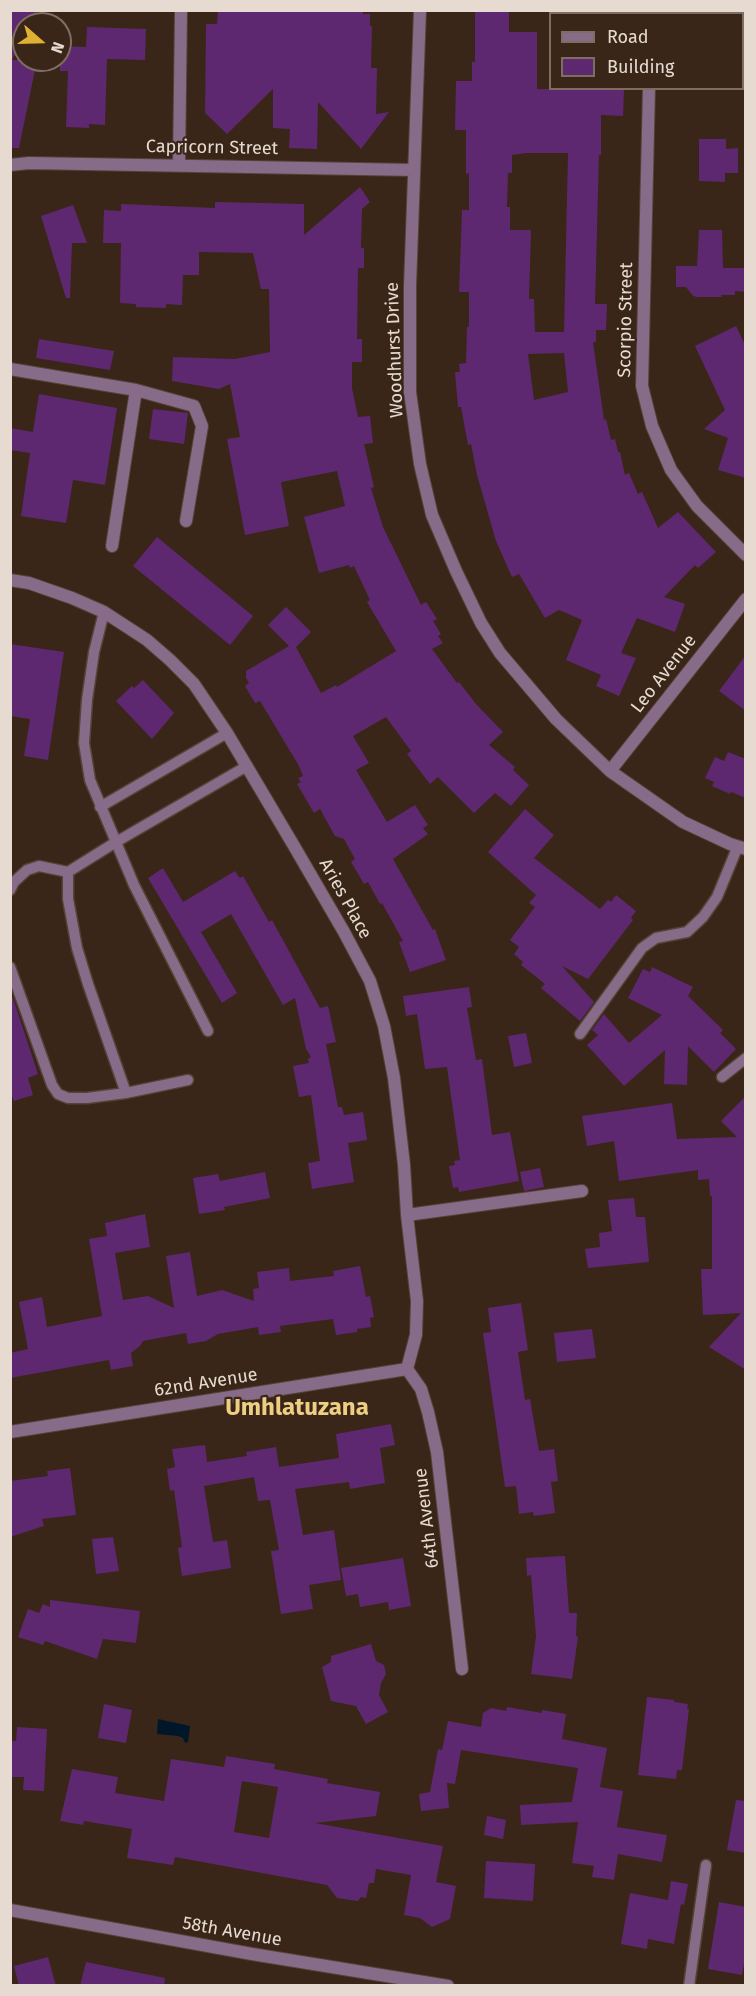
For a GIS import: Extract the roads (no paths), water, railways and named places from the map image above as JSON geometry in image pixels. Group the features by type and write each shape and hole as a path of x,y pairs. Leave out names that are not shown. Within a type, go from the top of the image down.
{"street":[{"path":"179,165 181,10"},
{"name":"Woodhurst Drive","path":"420,10 410,286 410,392 420,464 432,515 471,602 500,653 556,718 610,771 683,822 742,847"},
{"name":"Scorpio Street","path":"649,90 642,386 652,426 671,470 697,506 746,555"},
{"name":"Capricorn Street","path":"10,165 29,163 414,170"},
{"path":"10,369 136,390 194,406 202,426 186,521"},
{"path":"112,546 136,390"},
{"name":"Aries Place","path":"10,580 29,583 104,612 147,640 194,684 247,766 370,981 384,1026 394,1078 417,1301 416,1335 407,1369"},
{"name":"Leo Avenue","path":"610,771 746,599"},
{"path":"407,1215 582,1191"},
{"name":"62nd Avenue","path":"10,1432 407,1369"},
{"name":"64th Avenue","path":"407,1369 421,1389 437,1452 462,1669"},
{"name":"58th Avenue","path":"10,1910 252,1954 448,1986"}],"lane":[{"path":"104,612 94,652 87,700 84,743 90,780 134,885 208,1031"},
{"path":"100,807 227,733"},
{"path":"10,891 14,882 27,870 39,866 68,872 247,766"},
{"path":"580,1034 642,948 656,938 687,932 704,916 717,897 742,847"},
{"path":"68,872 68,899 77,948 126,1094"},
{"path":"10,968 48,1075 58,1094 68,1098 126,1094 188,1080"},
{"path":"722,1077 746,1058"},
{"path":"688,1986 706,1865"}],"water":[{"path":"158,1719 190,1726 188,1742 185,1743 183,1738 178,1736 157,1734"}],"district":[{"name":"Umhlatuzana","path":"297,1408"}]}
